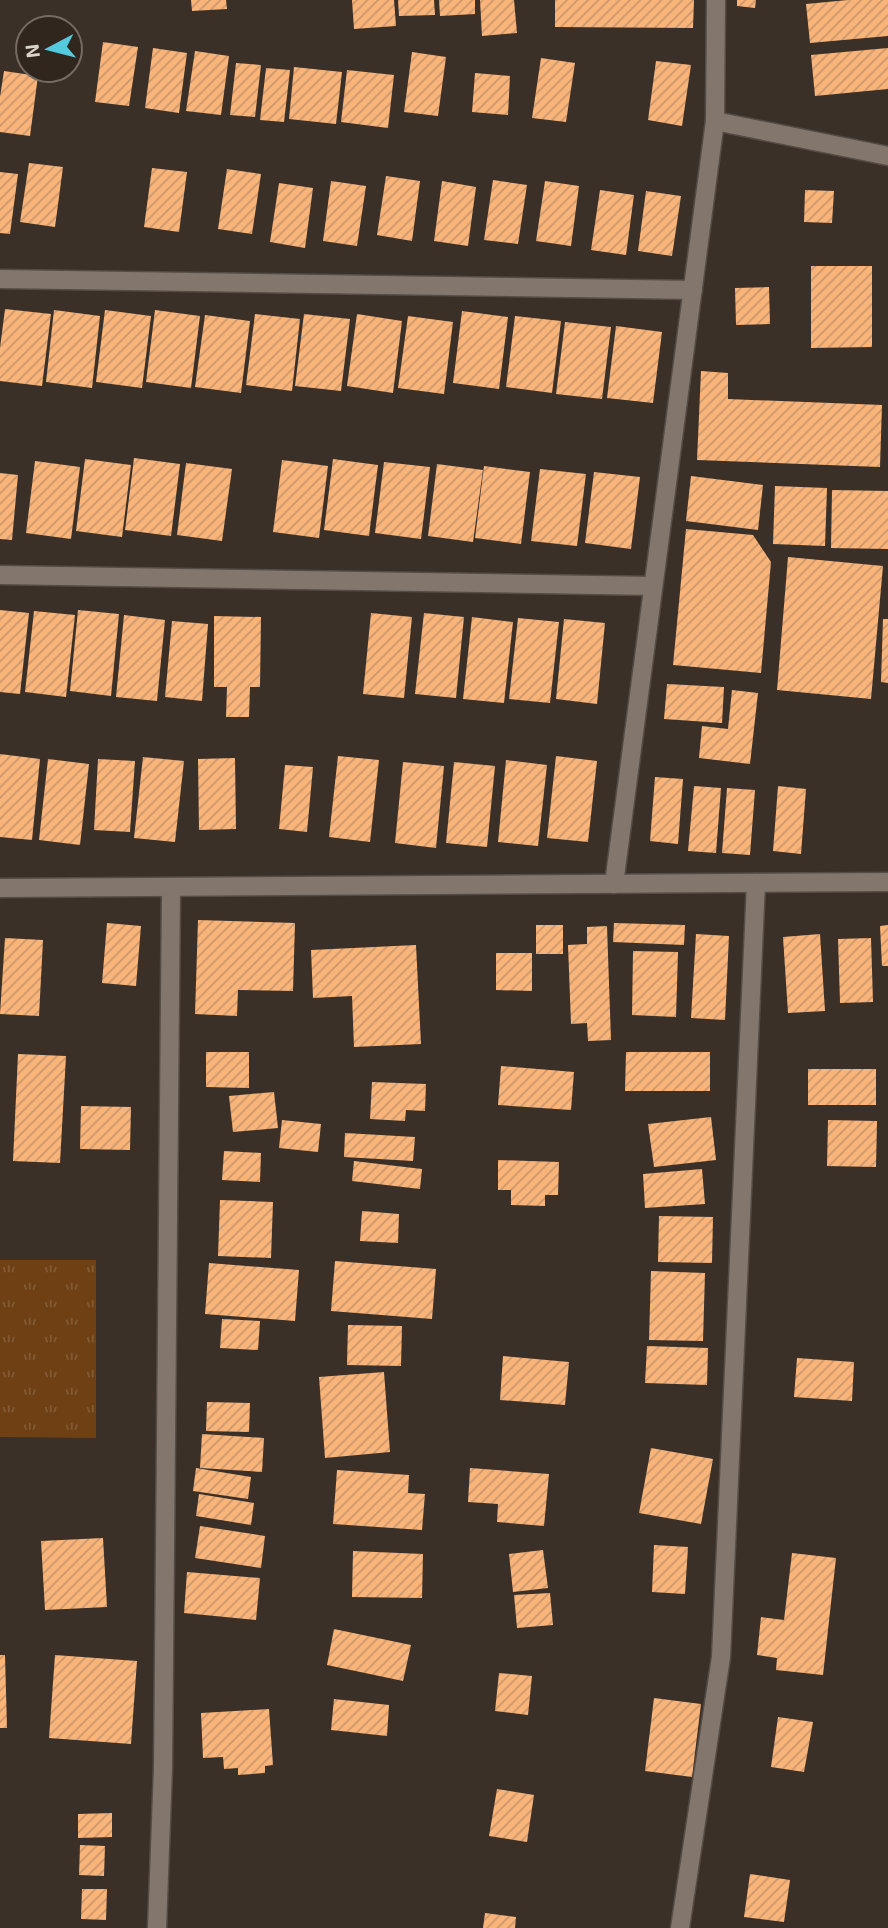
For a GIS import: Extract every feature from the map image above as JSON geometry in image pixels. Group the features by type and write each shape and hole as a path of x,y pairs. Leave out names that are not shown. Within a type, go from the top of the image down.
{"street":[{"path":"614,884 715,121 716,0"},
{"path":"715,121 888,156"},
{"path":"0,279 693,290"},
{"path":"0,575 653,586"},
{"path":"0,888 888,882"},
{"path":"680,1928 721,1657 756,883"},
{"path":"157,1928 163,1768 172,888"}],"green space":[{"path":"0,1260 96,1260 96,1438 0,1437"}],"building":[{"path":"191,0 226,0 227,9 192,11"},
{"path":"352,0 394,0 396,26 354,29"},
{"path":"398,0 434,0 435,15 399,16"},
{"path":"439,0 475,0 475,14 440,16"},
{"path":"480,0 514,0 517,33 482,36"},
{"path":"555,0 694,0 693,28 555,27"},
{"path":"737,0 756,0 755,8 737,6"},
{"path":"888,0 888,36 810,43 806,4"},
{"path":"103,42 138,47 129,106 95,102"},
{"path":"153,48 187,53 179,113 145,108"},
{"path":"888,48 888,89 815,96 811,55"},
{"path":"195,51 229,56 221,115 186,111"},
{"path":"412,52 446,57 438,116 404,112"},
{"path":"541,58 575,63 566,122 532,118"},
{"path":"656,61 691,65 682,126 648,120"},
{"path":"236,63 261,65 255,117 230,115"},
{"path":"294,67 342,72 336,124 289,119"},
{"path":"266,68 290,70 284,122 260,120"},
{"path":"347,70 394,75 388,128 341,122"},
{"path":"4,71 14,72 14,84 37,84 30,136 0,132 0,97"},
{"path":"475,73 510,76 508,115 472,112"},
{"path":"29,163 63,167 55,227 20,222"},
{"path":"152,168 187,172 179,232 144,227"},
{"path":"227,169 261,174 252,234 218,229"},
{"path":"0,172 18,174 10,234 0,233"},
{"path":"386,176 420,181 412,241 377,235"},
{"path":"493,180 527,185 518,244 484,240"},
{"path":"331,181 366,186 357,246 323,241"},
{"path":"442,181 476,187 468,246 434,241"},
{"path":"545,181 579,186 571,246 536,241"},
{"path":"279,183 313,188 305,248 270,242"},
{"path":"600,190 634,195 626,255 591,250"},
{"path":"805,190 834,191 832,223 804,222"},
{"path":"646,191 681,196 672,256 638,251"},
{"path":"811,266 872,266 872,347 811,348"},
{"path":"769,287 770,324 736,325 735,288"},
{"path":"5,309 51,314 42,386 0,381 0,348"},
{"path":"54,310 100,316 92,388 46,382"},
{"path":"105,310 151,316 142,388 96,382"},
{"path":"155,310 200,316 191,388 146,382"},
{"path":"462,311 508,317 499,389 453,383"},
{"path":"255,314 300,319 292,391 246,385"},
{"path":"304,314 350,319 341,391 295,386"},
{"path":"357,314 402,321 393,393 347,386"},
{"path":"205,315 250,321 241,393 195,387"},
{"path":"408,316 453,322 444,394 398,388"},
{"path":"515,316 561,321 552,393 506,387"},
{"path":"565,322 611,327 602,399 556,394"},
{"path":"616,326 662,332 653,403 607,398"},
{"path":"701,371 728,373 728,399 882,405 880,467 697,460"},
{"path":"134,458 180,464 171,536 125,530"},
{"path":"85,459 131,465 122,537 76,531"},
{"path":"333,459 378,465 369,536 324,530"},
{"path":"282,460 328,466 319,538 273,532"},
{"path":"35,461 80,467 71,539 26,533"},
{"path":"384,462 430,467 421,539 375,533"},
{"path":"186,463 232,469 222,541 177,535"},
{"path":"437,464 483,470 473,542 428,536"},
{"path":"484,466 530,472 521,544 475,538"},
{"path":"540,469 586,474 577,546 531,541"},
{"path":"594,472 640,477 631,549 585,543"},
{"path":"0,473 18,475 12,540 0,539"},
{"path":"691,476 763,485 758,530 686,521"},
{"path":"775,486 827,488 825,546 773,544"},
{"path":"832,490 888,491 888,549 831,548"},
{"path":"686,529 753,535 771,562 761,673 673,665"},
{"path":"788,557 883,566 871,699 777,690"},
{"path":"0,610 29,613 20,694 0,692"},
{"path":"78,610 119,614 111,696 70,691"},
{"path":"34,611 75,615 66,697 25,692"},
{"path":"371,613 412,617 404,698 363,694"},
{"path":"424,613 464,617 456,698 415,694"},
{"path":"124,615 165,620 157,701 116,697"},
{"path":"214,616 261,617 260,687 250,687 249,717 226,717 227,687 214,687"},
{"path":"472,617 513,622 504,703 463,699"},
{"path":"518,618 559,622 550,703 509,699"},
{"path":"564,619 605,623 597,704 556,699"},
{"path":"883,619 888,619 888,683 881,682"},
{"path":"172,621 208,624 202,701 165,697"},
{"path":"667,684 724,687 722,723 664,719"},
{"path":"732,690 758,693 750,764 699,758 702,726 728,729"},
{"path":"0,754 40,759 32,840 0,837"},
{"path":"338,756 379,760 370,842 329,837"},
{"path":"556,756 597,761 588,842 547,838"},
{"path":"143,757 184,761 175,842 134,838"},
{"path":"235,758 236,829 199,830 198,759"},
{"path":"48,759 89,764 80,845 39,840"},
{"path":"98,759 135,761 130,832 94,830"},
{"path":"506,760 547,765 538,846 498,842"},
{"path":"403,762 444,766 436,848 395,843"},
{"path":"454,762 495,766 487,847 446,843"},
{"path":"285,765 313,767 307,832 279,829"},
{"path":"655,777 683,779 678,844 650,841"},
{"path":"694,786 721,788 716,853 688,851"},
{"path":"778,786 806,789 801,854 773,851"},
{"path":"727,788 755,790 750,855 722,853"},
{"path":"198,920 295,923 293,991 238,990 237,1016 195,1014"},
{"path":"107,923 141,926 136,986 102,983"},
{"path":"614,923 685,925 684,945 613,942"},
{"path":"536,925 563,925 563,954 536,954"},
{"path":"888,925 888,966 882,966 880,926"},
{"path":"607,926 611,1040 588,1041 587,1023 571,1024 568,945 587,944 587,927"},
{"path":"696,934 729,936 725,1020 691,1018"},
{"path":"820,934 825,1011 788,1013 783,937"},
{"path":"5,938 43,940 39,1016 0,1014"},
{"path":"871,938 873,1002 840,1003 838,939"},
{"path":"416,945 421,1044 354,1047 352,996 313,998 311,950"},
{"path":"633,951 678,952 676,1017 632,1015"},
{"path":"496,953 532,953 532,991 496,990"},
{"path":"206,1052 249,1052 249,1088 206,1087"},
{"path":"626,1052 710,1052 710,1091 625,1091"},
{"path":"18,1054 66,1056 60,1163 13,1161"},
{"path":"501,1066 574,1072 571,1110 498,1105"},
{"path":"808,1069 876,1069 876,1105 808,1105"},
{"path":"372,1082 426,1084 425,1111 406,1110 405,1121 370,1119"},
{"path":"274,1092 278,1128 233,1132 229,1096"},
{"path":"81,1106 131,1107 130,1150 80,1149"},
{"path":"711,1117 716,1160 654,1167 648,1124"},
{"path":"282,1120 321,1124 318,1152 279,1148"},
{"path":"828,1120 877,1121 876,1167 827,1166"},
{"path":"345,1133 415,1137 413,1161 344,1157"},
{"path":"224,1151 261,1153 260,1182 222,1180"},
{"path":"498,1160 559,1162 558,1195 545,1195 545,1206 511,1205 511,1190 498,1190"},
{"path":"354,1161 422,1169 420,1189 352,1181"},
{"path":"702,1169 705,1204 645,1208 643,1174"},
{"path":"220,1200 273,1202 271,1258 218,1256"},
{"path":"362,1211 399,1214 398,1243 360,1241"},
{"path":"659,1216 713,1217 712,1263 658,1262"},
{"path":"335,1261 436,1269 432,1319 331,1311"},
{"path":"209,1263 299,1270 295,1321 205,1314"},
{"path":"651,1271 705,1273 703,1341 649,1340"},
{"path":"222,1319 260,1321 258,1350 220,1348"},
{"path":"348,1325 402,1326 401,1366 347,1365"},
{"path":"647,1346 708,1348 707,1385 645,1383"},
{"path":"503,1356 569,1362 565,1405 500,1400"},
{"path":"797,1358 854,1362 852,1401 794,1397"},
{"path":"384,1372 390,1452 325,1458 319,1377"},
{"path":"207,1402 250,1403 249,1432 206,1431"},
{"path":"202,1434 264,1438 262,1472 200,1468"},
{"path":"651,1448 713,1459 701,1524 639,1513"},
{"path":"196,1468 251,1477 248,1499 193,1491"},
{"path":"470,1468 549,1474 544,1526 497,1522 498,1504 468,1502"},
{"path":"337,1470 409,1475 408,1493 425,1494 422,1530 333,1524"},
{"path":"199,1494 254,1503 251,1525 196,1516"},
{"path":"200,1526 265,1536 261,1568 195,1558"},
{"path":"103,1538 107,1607 45,1610 41,1541"},
{"path":"654,1545 688,1547 685,1594 652,1592"},
{"path":"543,1550 548,1588 513,1592 509,1554"},
{"path":"353,1551 423,1554 422,1598 352,1597"},
{"path":"792,1553 836,1558 823,1675 776,1670 777,1658 757,1655 761,1617 784,1620"},
{"path":"187,1572 260,1578 256,1620 184,1613"},
{"path":"550,1593 553,1625 517,1628 514,1595"},
{"path":"334,1629 411,1645 403,1681 327,1665"},
{"path":"0,1655 5,1655 7,1728 0,1728"},
{"path":"55,1655 137,1661 131,1744 49,1738"},
{"path":"499,1673 532,1676 528,1715 495,1711"},
{"path":"654,1698 701,1704 692,1777 645,1771"},
{"path":"334,1699 389,1705 387,1736 331,1730"},
{"path":"269,1709 273,1765 265,1766 265,1773 238,1775 238,1768 224,1769 223,1757 203,1758 201,1713"},
{"path":"778,1717 813,1722 804,1772 771,1767"},
{"path":"497,1789 534,1795 527,1842 489,1836"},
{"path":"112,1813 112,1837 78,1838 78,1814"},
{"path":"80,1845 105,1846 104,1876 79,1875"},
{"path":"750,1874 790,1880 784,1922 744,1917"},
{"path":"82,1889 107,1889 106,1920 81,1919"},
{"path":"485,1913 516,1917 515,1928 483,1928"}]}
